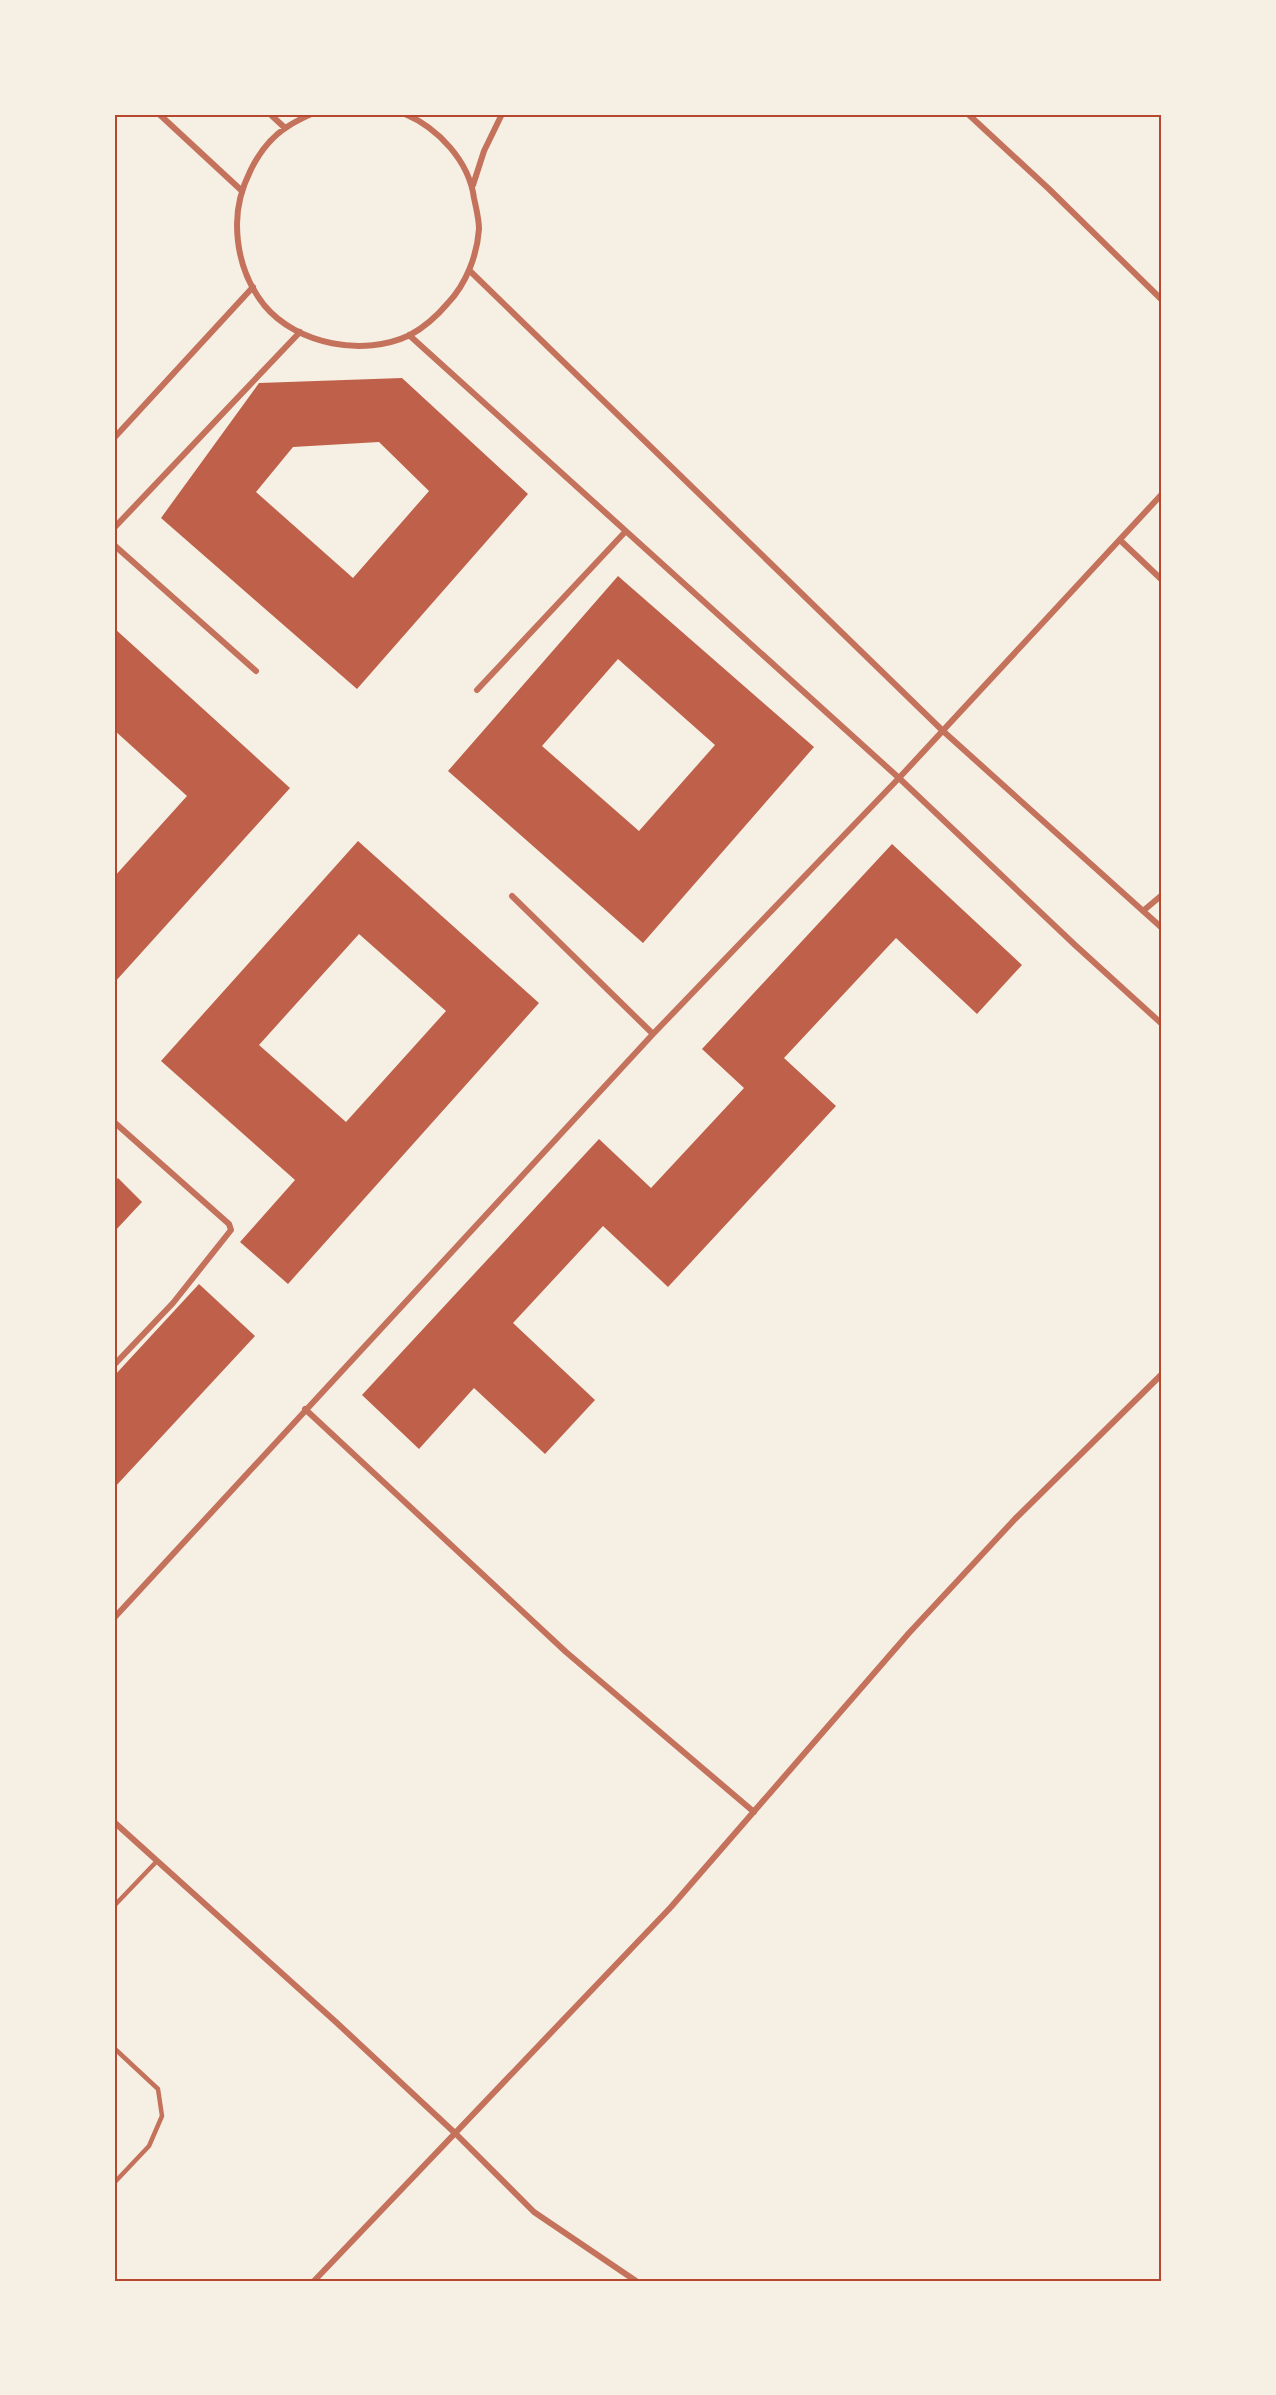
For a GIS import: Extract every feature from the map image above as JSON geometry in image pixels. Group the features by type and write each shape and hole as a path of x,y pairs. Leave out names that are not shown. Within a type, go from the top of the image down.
{"street":[{"path":"159,114 242,190"},
{"path":"270,114 285,128"},
{"path":"311,114 285,128 258,155 242,190 237,214 237,239 242,264 265,305 281,320 300,332 335,345 373,346 409,335 434,319 454,297 470,271 479,229 472,185 452,148 420,120 405,114"},
{"path":"472,185 484,151 502,114"},
{"path":"968,114 1049,189 1162,300"},
{"path":"470,271 943,731 1162,928"},
{"path":"114,438 253,286"},
{"path":"114,528 300,332"},
{"path":"409,335 899,778 1162,1024"},
{"path":"114,1618 653,1034 899,778 1162,494"},
{"path":"477,690 625,532"},
{"path":"1120,540 1162,580"},
{"path":"114,545 256,671"},
{"path":"1143,912 1162,895"},
{"path":"512,896 653,1034"},
{"path":"114,1122 229,1224 231,1230 173,1303 114,1365"},
{"path":"314,2281 671,1907 909,1633 1015,1519 1162,1374"},
{"path":"305,1409 566,1652 753,1812"},
{"path":"114,1822 337,2023 456,2134 534,2212 636,2281"}],"lane":[{"path":"114,1906 157,1861"},
{"path":"114,2048 158,2089 162,2116 149,2146 114,2183"}],"building":[{"path":"402,378 528,494 357,689 161,518 259,383","holes":["379,442 429,491 353,578 256,492 293,447"]},
{"path":"618,576 814,747 643,943 448,771","holes":["618,659 715,745 639,831 542,746"]},
{"path":"114,628 290,788 114,983 114,877 187,796 114,730"},
{"path":"358,841 539,1003 288,1284 240,1242 295,1180 161,1061","holes":["359,934 446,1011 346,1122 259,1045"]},
{"path":"892,844 1022,965 977,1014 896,938 784,1058 836,1106 668,1287 603,1226 513,1323 595,1400 545,1454 474,1388 419,1449 362,1395 599,1139 651,1188 744,1088 702,1049"},
{"path":"118,1178 142,1202 114,1232 114,1182"},
{"path":"199,1284 255,1336 114,1488 114,1376"}]}
